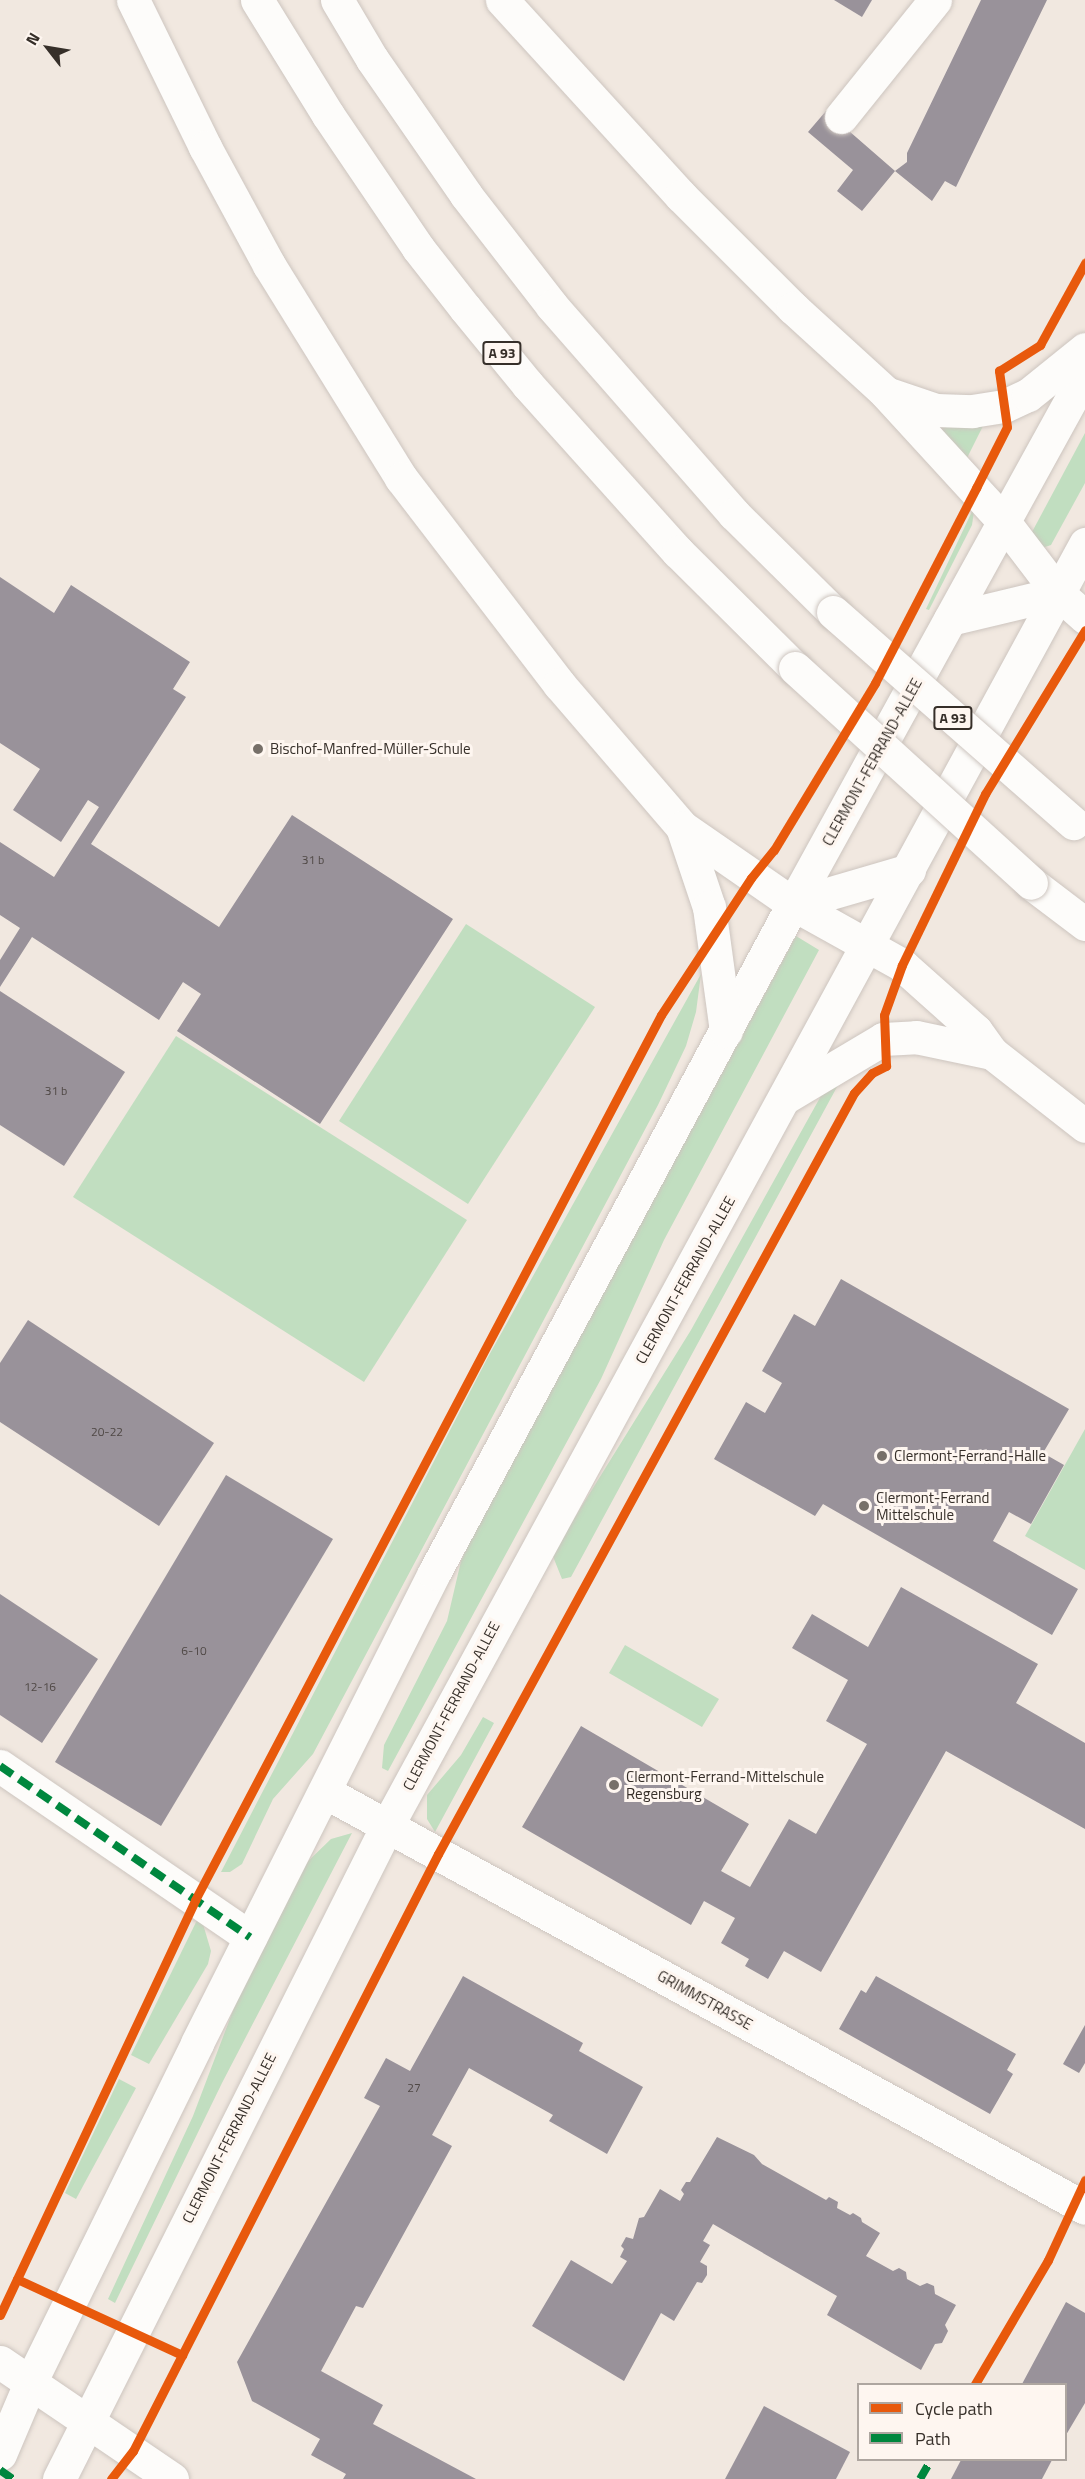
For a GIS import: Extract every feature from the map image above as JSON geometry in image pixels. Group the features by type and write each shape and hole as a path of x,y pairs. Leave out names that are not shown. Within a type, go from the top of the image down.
{"main road":[{"path":"133,0 269,265 401,478 559,684 682,827 793,904 902,965 976,1031 992,1053 1085,1126"},
{"name":"A 93","path":"257,0 328,115 418,248 528,385 678,552 795,668 1031,883 1085,924"},
{"name":"A 93","path":"337,0 372,59 460,186 552,306 734,514 833,612 1079,828"},
{"path":"502,0 681,196 794,308 885,392 1004,522 1058,593 1085,617"},
{"path":"841,117 935,0"},
{"path":"885,392 936,410 972,411 1004,406 1028,395 1085,349"},
{"name":"CLERMONT-FERRAND-ALLEE","path":"0,2454 31,2381 250,1937 434,1573 793,904 1085,374"},
{"name":"CLERMONT-FERRAND-ALLEE","path":"59,2479 86,2420 387,1826 1085,544"},
{"path":"950,620 1058,593"},
{"path":"682,827 709,907 726,1031"},
{"path":"793,904 909,870"},
{"path":"784,1098 883,1040 916,1037 992,1053"},
{"path":"0,1766 250,1937"},
{"name":"GRIMMSTRASSE","path":"325,1792 1085,2208"},
{"path":"0,2362 172,2479"}],"green space":[{"path":"918,415 984,424 966,460"},
{"path":"1085,433 1085,483 1051,545 1042,548 1032,532"},
{"path":"975,505 972,525 929,610 926,609"},
{"path":"466,924 595,1007 468,1204 339,1121"},
{"path":"796,936 819,950 664,1240 601,1379 388,1771 382,1768 384,1745 447,1621 461,1561 475,1530"},
{"path":"701,974 696,1012 686,1046 658,1105 313,1754 273,1799 242,1864 230,1872 221,1872 488,1357"},
{"path":"176,1036 467,1220 364,1382 73,1197"},
{"path":"844,1074 571,1577 562,1579 552,1554 691,1330 822,1094"},
{"path":"1085,1429 1085,1570 1025,1536"},
{"path":"625,1645 719,1699 702,1727 609,1673"},
{"path":"483,1717 494,1723 435,1832 427,1819 427,1795 461,1755"},
{"path":"352,1833 222,2083 115,2303 108,2299 193,2116 240,1992 302,1867 331,1839"},
{"path":"200,1914 211,1951 208,1964 149,2064 131,2055"},
{"path":"119,2079 136,2088 76,2199 65,2193"}],"building":[{"path":"834,0 872,0 862,17"},
{"path":"981,0 1047,0 956,187 945,181 932,201 895,171 907,162 907,153"},
{"path":"826,111 895,171 862,211 837,191 853,170 808,132"},
{"path":"0,577 54,613 71,585 190,662 173,689 186,697 91,844 219,927 292,815 453,919 320,1124 177,1031 201,994 183,982 159,1020 32,937 0,987 0,960 20,928 0,915 0,842 54,877 99,807 88,800 61,842 13,810 40,769 0,743"},
{"path":"0,991 125,1072 64,1166 0,1125"},
{"name":"Clermont-Ferrand-Halle","path":"841,1279 1069,1409 1043,1453 1064,1465 1031,1524 1009,1512 993,1541 1078,1589 1052,1635 823,1504 815,1516 714,1459 746,1402 765,1413 782,1383 762,1371 794,1314 815,1326"},
{"path":"28,1320 214,1443 159,1526 0,1422 0,1363"},
{"path":"226,1475 333,1539 161,1826 55,1762"},
{"name":"Clermont-Ferrand-Mittelschule Regensburg","path":"901,1587 1038,1664 1016,1703 1085,1743 1085,1829 946,1751 821,1972 784,1951 768,1979 745,1966 749,1959 721,1943 735,1918 704,1901 691,1925 522,1827 581,1726 749,1824 721,1871 750,1887 789,1819 816,1834 867,1744 826,1721 848,1680 792,1648 812,1614 868,1647"},
{"path":"0,1594 98,1659 42,1743 0,1715"},
{"path":"463,1976 583,2043 579,2051 643,2087 607,2154 549,2121 553,2115 469,2068 432,2135 452,2146 363,2308 356,2306 321,2371 383,2405 373,2424 476,2479 343,2479 346,2474 311,2455 320,2439 252,2401 237,2362 380,2106 364,2098 386,2058 410,2071"},
{"path":"876,1976 1016,2054 1007,2070 1013,2074 990,2114 839,2029 861,1990 866,1993"},
{"path":"1085,2025 1085,2063 1079,2073 1063,2064"},
{"path":"717,2137 754,2155 762,2164 826,2200 829,2197 838,2202 837,2208 861,2218 862,2222 880,2233 866,2256 893,2271 899,2268 906,2272 907,2279 920,2286 927,2283 934,2286 935,2294 956,2305 945,2325 948,2331 942,2343 935,2344 921,2370 827,2315 837,2296 713,2224 703,2241 710,2245 700,2262 707,2266 707,2275 702,2283 697,2282 674,2321 661,2313 624,2381 532,2326 571,2260 612,2284 627,2261 620,2257 624,2249 621,2246 626,2237 633,2239 639,2218 644,2217 660,2189 680,2201 684,2194 681,2190 686,2182 690,2182"},
{"path":"1066,2302 1085,2313 1085,2403 1067,2433 1067,2383 1023,2383"},
{"path":"764,2406 850,2452 836,2479 725,2479"},
{"path":"960,2461 1051,2461 1042,2479 951,2479"}],"marked path":[{"path":"0,1766 250,1937"},
{"path":"920,2479 930,2461"},
{"path":"0,2470 13,2479"}],"cycle path":[{"path":"0,2315 195,1900 661,1015 751,878 774,850 875,683 976,488 1007,427 999,371 1040,345 1085,263"},
{"path":"111,2479 133,2451 438,1854 854,1093 872,1073 886,1066 884,1015 902,965 985,794 1085,630"},
{"path":"976,2383 1048,2260 1085,2180"},
{"path":"17,2279 182,2355"}],"place":[{"name":"Bischof-Manfred-Müller-Schule","path":"258,749"},
{"name":"Clermont-Ferrand-Halle","path":"882,1456"},
{"name":"Clermont-Ferrand Mittelschule","path":"864,1506"},
{"name":"Clermont-Ferrand-Mittelschule Regensburg","path":"614,1785"}]}
